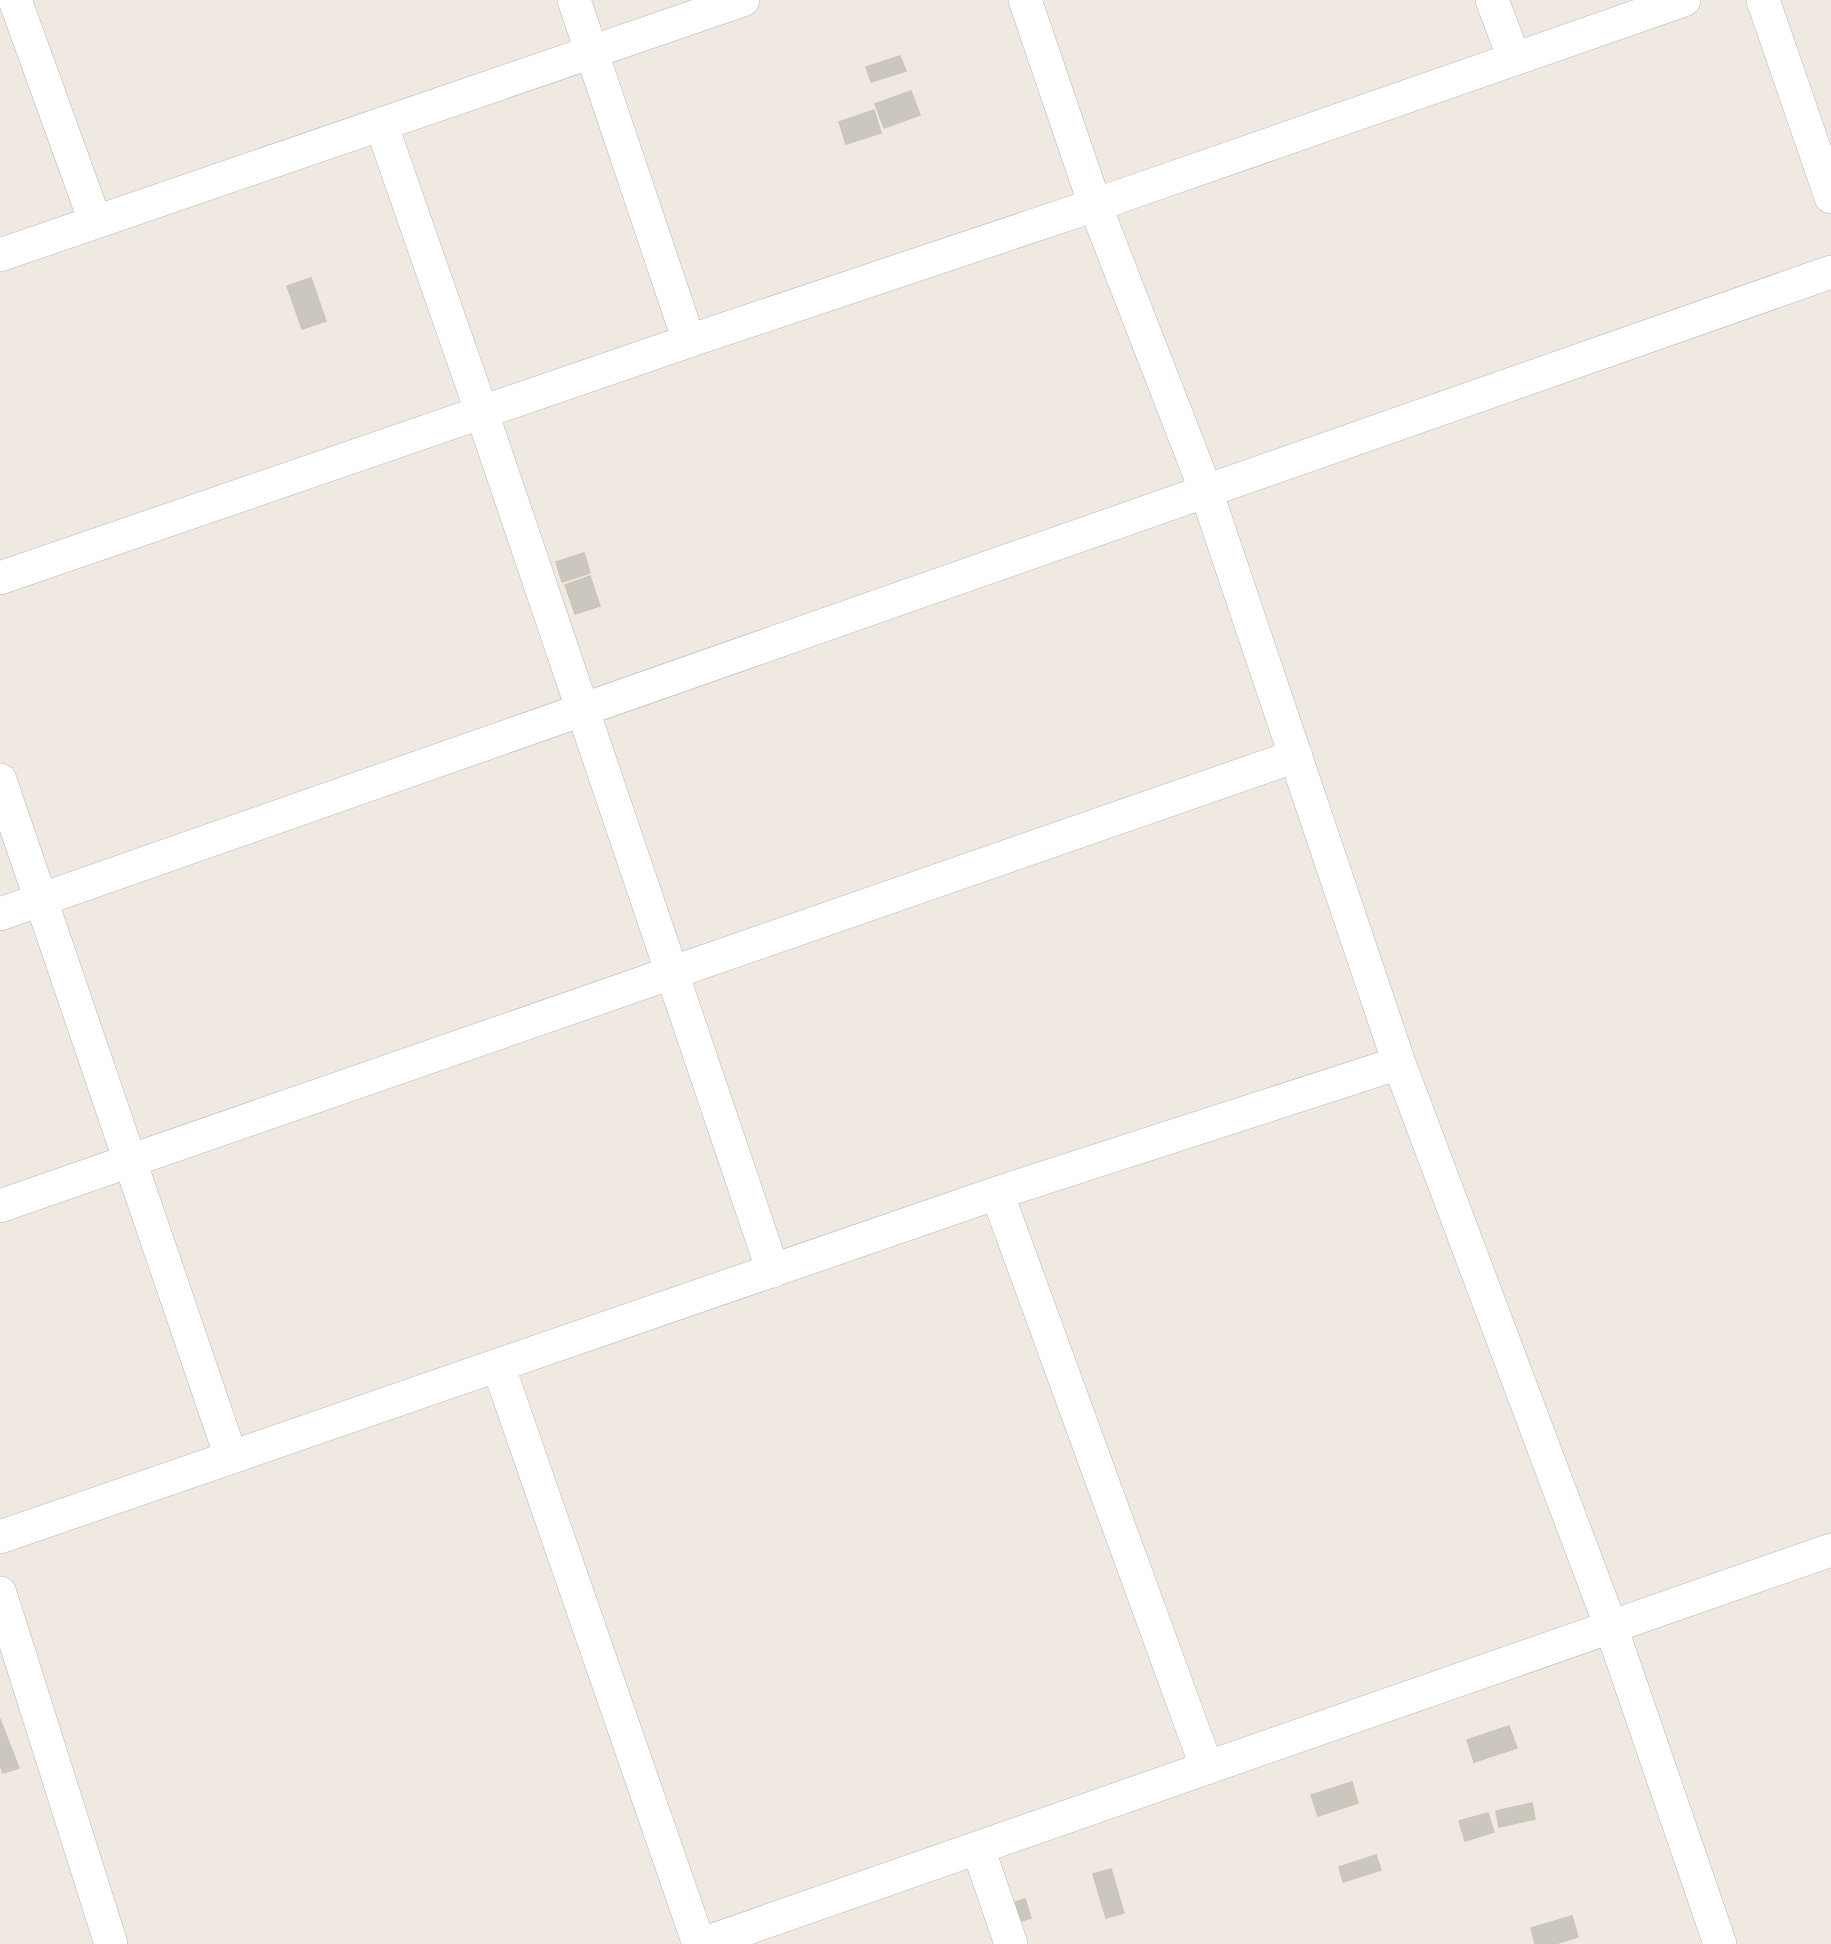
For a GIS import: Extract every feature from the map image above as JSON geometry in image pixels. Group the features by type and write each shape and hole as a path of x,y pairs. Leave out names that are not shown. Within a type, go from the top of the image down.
{"street":[{"path":"15,0 95,221"},
{"path":"574,0 689,342"},
{"path":"0,255 743,0"},
{"path":"1025,0 1095,206 1206,491 1399,1063 1611,1627 1720,1944"},
{"path":"1492,0 1514,58"},
{"path":"0,578 689,342 1095,206 1684,0"},
{"path":"1763,0 1831,197"},
{"path":"381,124 482,413 773,1270"},
{"path":"0,914 1831,272"},
{"path":"0,1206 1296,756"},
{"path":"0,780 231,1457"},
{"path":"0,1537 997,1193 1399,1063"},
{"path":"997,1193 1207,1768"},
{"path":"498,1365 700,1944 1831,1550"},
{"path":"0,1593 111,1944"},
{"path":"978,1848 1011,1944"}],"building":[{"path":"900,56 906,71 871,82 866,67"},
{"path":"911,91 920,115 884,128 875,104"},
{"path":"874,110 881,133 846,144 839,122"},
{"path":"311,278 326,321 302,329 287,286"},
{"path":"584,553 590,573 562,582 556,562"},
{"path":"590,576 600,606 575,614 565,585"},
{"path":"0,1719 19,1768 3,1773 0,1765"},
{"path":"1509,1726 1517,1748 1474,1762 1467,1740"},
{"path":"1352,1782 1358,1803 1318,1816 1311,1795"},
{"path":"1352,1782 1358,1803 1318,1816 1311,1795"},
{"path":"1532,1803 1535,1819 1499,1827 1496,1811"},
{"path":"1488,1813 1494,1832 1465,1841 1459,1821"},
{"path":"1376,1855 1381,1870 1343,1882 1339,1867"},
{"path":"1111,1869 1124,1913 1106,1918 1093,1874"},
{"path":"1025,1899 1031,1918 990,1931 984,1912"},
{"path":"1025,1899 1031,1918 990,1931 984,1912"},
{"path":"1572,1916 1578,1937 1555,1944 1535,1944 1531,1928"}]}
